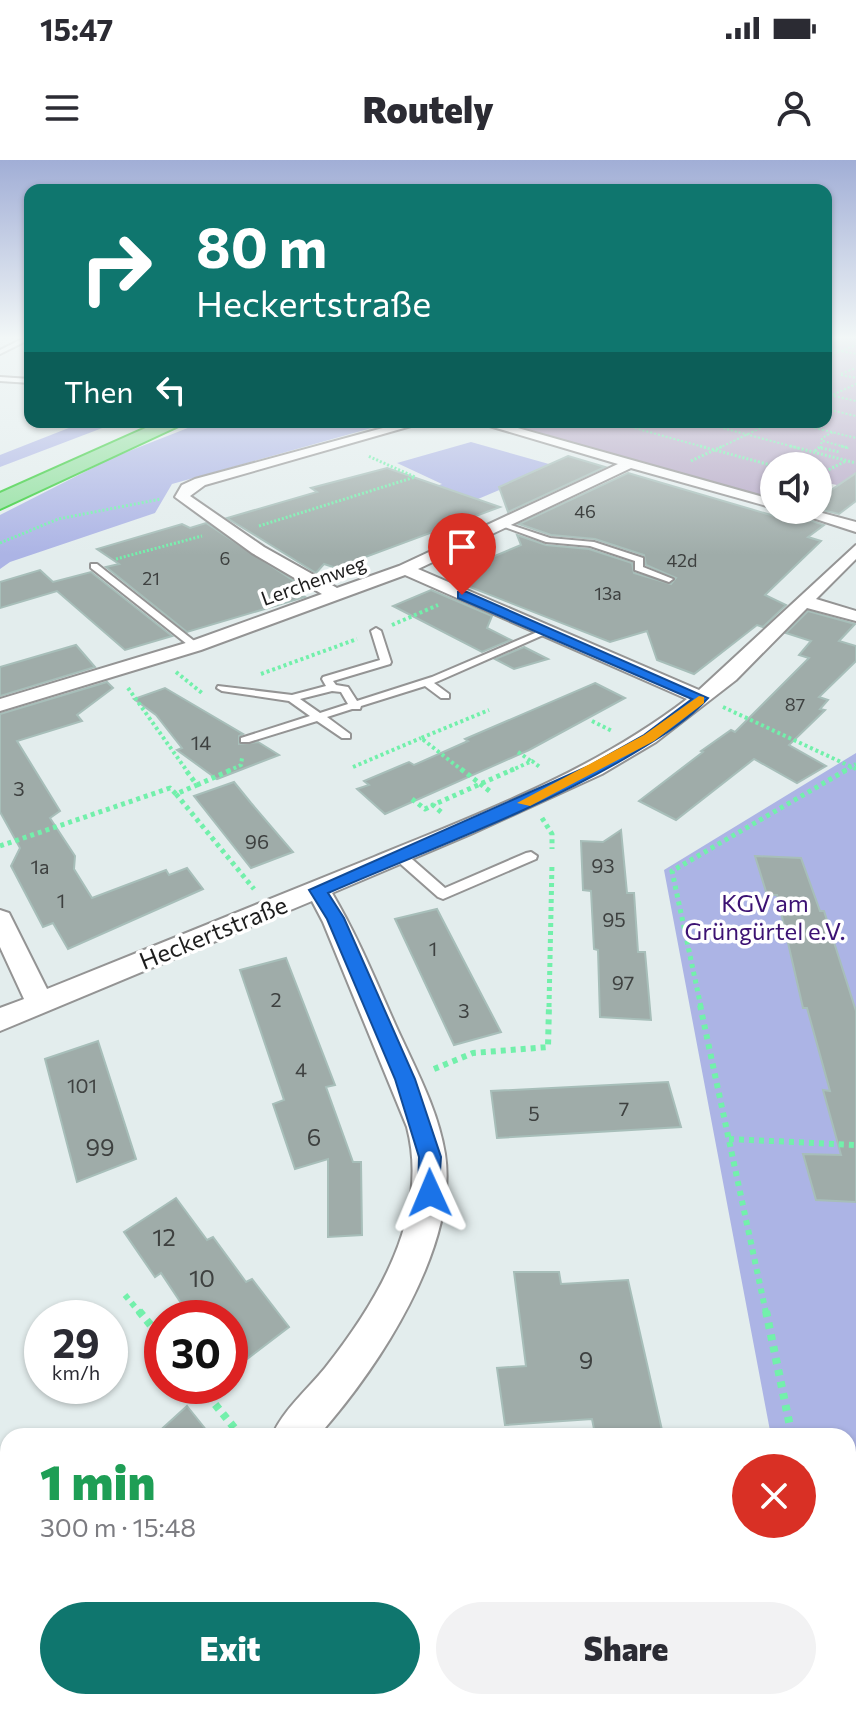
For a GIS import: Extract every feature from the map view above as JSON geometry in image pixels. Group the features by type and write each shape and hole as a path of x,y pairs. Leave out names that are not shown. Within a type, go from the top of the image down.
{"highway":[{"path":"0,486 132,428"},
{"path":"0,502 90,458 162,428"}],"street":[{"path":"337,595 228,529 182,497 187,488 200,482 398,428"},
{"path":"503,428 760,500"},
{"name":"Lerchenweg","path":"0,705 195,646 405,569 629,464"},
{"path":"832,520 856,527"},
{"name":"Heckertstraße","path":"0,1020 521,804 649,738 701,698 806,602 856,550"},
{"path":"405,569 701,698"},
{"path":"806,602 856,616"},
{"path":"300,1428 319,1408 357,1354 411,1263 424,1226 430,1157 405,1079 335,918 318,890"},
{"path":"0,919 40,1003"}],"lane":[{"path":"505,524 549,540 604,548 640,560 638,568 669,579"},
{"path":"94,566 195,646"},
{"path":"332,688 327,679 386,662 376,631"},
{"path":"245,740 356,707 545,632"},
{"path":"429,678 445,696"},
{"path":"222,688 292,698 332,688 344,689 356,707"},
{"path":"292,698 346,736"},
{"path":"400,856 443,894 531,856"}],"path":[{"path":"832,410 856,416"},
{"path":"635,428 760,462"},
{"path":"722,428 814,452 833,432"},
{"path":"715,450 761,428"},
{"path":"816,428 856,438"},
{"path":"94,566 228,529 262,525 415,477 342,444"},
{"path":"822,444 847,449"},
{"path":"822,444 839,452"},
{"path":"832,456 856,463"},
{"path":"832,468 847,460"},
{"path":"0,543 30,526 122,504 182,497"},
{"path":"162,657 203,694 376,631 462,595"},
{"path":"116,670 197,785"},
{"path":"701,698 855,767"},
{"path":"353,767 489,710"},
{"path":"405,1079 473,1053 548,1047 552,834 521,804 481,784 421,738"},
{"path":"176,794 241,765 245,740"},
{"path":"518,752 565,784"},
{"path":"412,799 425,809 532,761"},
{"path":"790,1428 672,871 855,767"},
{"path":"0,846 170,788 270,909"},
{"path":"433,805 463,829"},
{"path":"729,1139 856,1145"},
{"path":"125,1295 144,1318"},
{"path":"215,1404 234,1428"}],"green space":[{"path":"69,428 102,428 0,467 0,455"},
{"path":"188,428 372,428 172,484 155,513 10,562 0,569 0,515 114,457"},
{"path":"471,442 556,466 459,507 285,541 442,484 397,463"},
{"name":"KGV am Grüngürtel e.V.","path":"856,753 856,1428 769,1428 664,870"}],"shaded area":[{"path":"832,410 856,410 856,483 846,487 832,484 832,452 760,452 760,495 519,428 832,428"}],"building":[{"path":"568,456 605,467 508,512 499,487"},
{"path":"387,468 500,507 336,568 324,564 316,573 227,518 317,492 311,488"},
{"path":"628,473 760,512 760,524 824,525 808,537 821,541 765,595 786,605 763,627 757,625 694,674 657,660 647,631 610,642 452,580 472,571 466,568 521,545 517,535 546,545 589,549 632,563 634,573 671,584 676,578 646,565 644,555 595,539 551,535 519,524"},
{"path":"856,473 856,501 839,514 832,512 832,489"},
{"path":"206,523 297,583 288,586 305,597 187,632 106,567 119,564 97,549 182,524 190,528"},
{"path":"40,570 53,582 91,572 172,636 125,650 57,591 0,608 0,582"},
{"path":"431,590 492,616 487,628 511,640 482,652 393,606"},
{"path":"808,611 855,624 839,641 856,646 856,661 819,697 828,700 820,709 825,710 789,745 826,766 797,783 754,759 676,820 639,801 701,751 731,730 735,732 809,658 799,655 811,641 786,633"},
{"path":"76,645 95,667 0,696 0,667"},
{"path":"524,647 548,659 514,669 495,659"},
{"path":"107,682 113,688 77,715 82,721 17,741 60,811 50,818 75,856 74,869 92,898 166,870 169,875 187,868 203,889 68,949 53,923 43,927 11,866 20,848 0,812 0,714"},
{"path":"595,683 625,698 529,750 385,814 357,789 369,785 364,781 409,762 414,765 468,741 465,739"},
{"path":"165,688 243,734 239,736 239,744 258,742 279,755 217,779 177,750 182,748 156,715 134,699"},
{"path":"234,782 293,852 251,868 194,796"},
{"path":"621,830 627,893 634,893 638,952 645,952 651,1020 600,1017 598,950 594,949 591,891 583,890 581,841 603,842"},
{"path":"755,856 801,858 820,911 824,911 856,1011 856,1202 816,1200 803,1154 841,1155 823,1090 830,1091 807,1008 803,1008 777,895 767,895"},
{"path":"437,909 501,1032 454,1045 395,919"},
{"path":"286,958 335,1085 326,1087 353,1162 361,1162 362,1235 328,1237 328,1159 295,1169 273,1104 284,1100 240,970"},
{"path":"98,1041 136,1159 77,1182 45,1059"},
{"path":"668,1082 681,1127 497,1138 491,1091"},
{"path":"176,1198 207,1240 213,1237 246,1282 252,1279 289,1327 248,1358 248,1300 179,1300 161,1273 155,1277 124,1232"},
{"path":"514,1272 559,1272 561,1284 628,1280 662,1428 594,1428 592,1419 505,1425 497,1368 526,1366"},
{"path":"187,1406 205,1428 163,1428"}],"slow traffic":[{"path":"525,803 649,738 699,700"}],"route":[{"path":"430,1193 430,1157 405,1079 335,918 318,890 531,800 594,769 649,738 701,698 462,595"}]}
